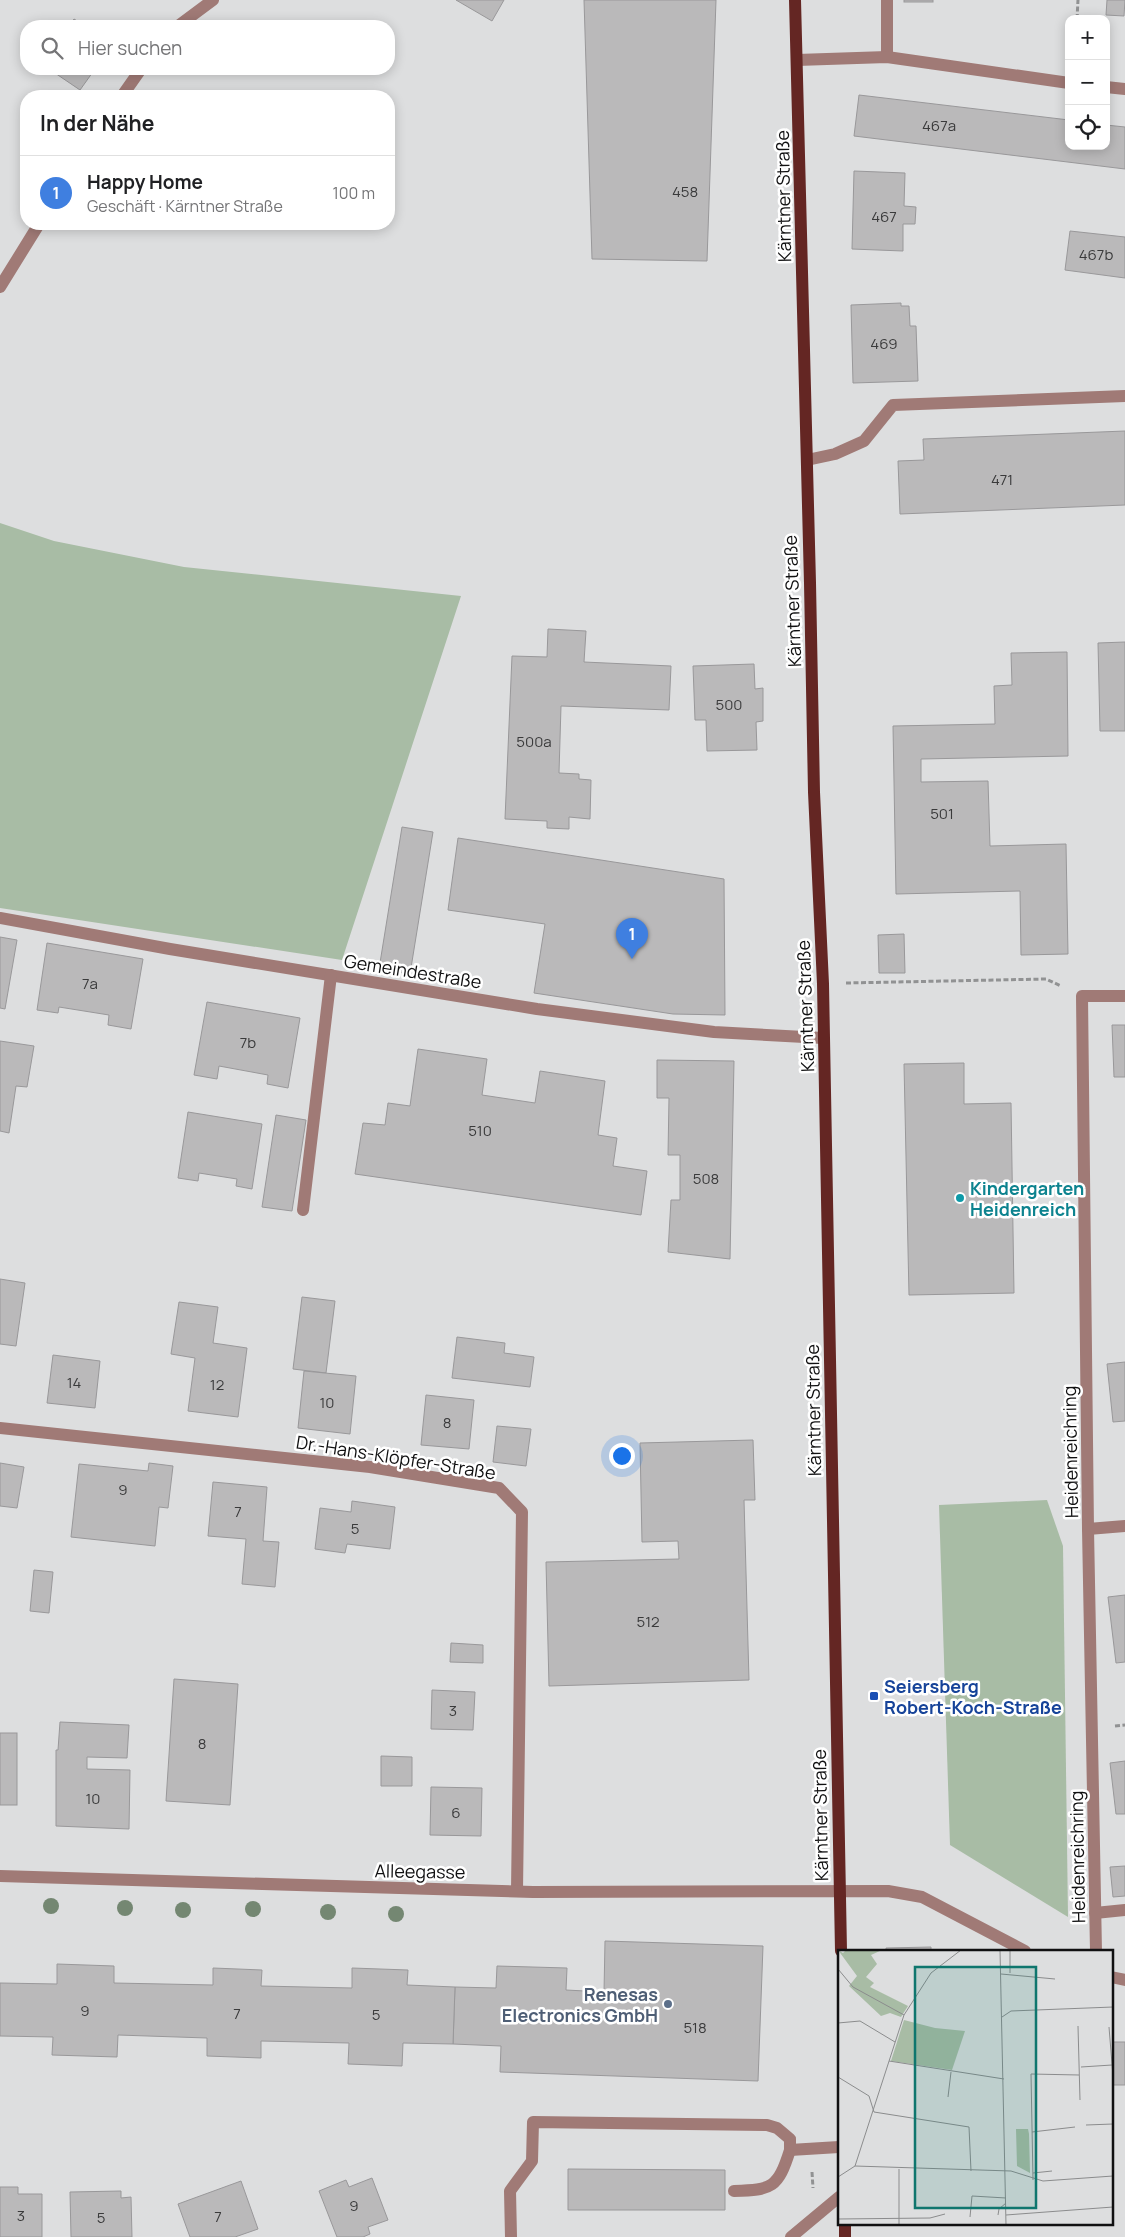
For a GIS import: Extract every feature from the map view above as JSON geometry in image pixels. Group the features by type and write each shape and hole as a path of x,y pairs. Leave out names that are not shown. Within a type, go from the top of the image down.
{"main road":[{"name":"Kärntner Straße","path":"795,0 814,792 822,984 841,1950"},
{"path":"845,2224 845,2237"}],"street":[{"path":"186,20 213,0"},
{"path":"887,0 887,57"},
{"path":"797,60 887,57 1065,82"},
{"path":"126,90 137,75"},
{"path":"1110,88 1125,90"},
{"path":"0,287 35,230"},
{"path":"807,460 835,454 864,441 893,405 1125,396"},
{"name":"Gemeindestraße","path":"0,918 537,1009 714,1032 823,1038"},
{"path":"303,1210 331,975"},
{"path":"1082,996 1125,996"},
{"name":"Heidenreichring","path":"1082,996 1088,1529 1096,1950"},
{"name":"Dr.-Hans-Klöpfer-Straße","path":"0,1428 370,1467 499,1488 522,1512 517,1891"},
{"path":"1088,1529 1125,1526"},
{"name":"Alleegasse","path":"0,1876 517,1891 642,1893 888,1891 922,1897 1023,1950"},
{"path":"1095,1913 1125,1910"},
{"path":"1112,1977 1125,1980"},
{"path":"511,2237 510,2191 532,2161 533,2122 767,2125 784,2133 790,2140 790,2150 779,2178 772,2186 762,2191 734,2191"},
{"path":"790,2150 838,2147"},
{"path":"791,2237 838,2198"}],"path":[{"path":"1077,15 1078,0"},
{"path":"822,984 1046,979 1082,996"}],"green space":[{"path":"0,523 54,541 184,567 461,596 342,960 0,908"},
{"path":"1047,1500 1063,1546 1068,1917 950,1845 939,1505"}],"building":[{"path":"456,0 504,0 492,21"},
{"path":"584,0 716,0 707,261 592,259"},
{"path":"904,0 933,0 933,2 904,2"},
{"path":"1107,0 1125,0 1124,16 1106,15"},
{"path":"58,75 91,75 80,90"},
{"path":"859,95 1065,120 1065,150 1110,150 1110,125 1125,127 1125,169 854,136"},
{"path":"854,171 905,173 904,206 916,207 915,224 903,224 903,251 852,249"},
{"path":"1070,231 1125,237 1125,278 1065,270"},
{"path":"901,303 901,306 909,306 910,326 916,326 918,381 853,383 851,305"},
{"path":"1125,431 1125,505 900,514 898,461 924,460 923,439"},
{"path":"548,629 586,631 584,662 671,666 669,710 561,706 559,773 579,774 579,779 591,780 590,819 569,817 569,829 547,828 547,821 505,819 512,656 547,657"},
{"path":"1125,642 1125,731 1100,731 1098,643"},
{"path":"1067,652 1068,756 921,759 921,782 988,781 990,846 1066,844 1068,954 1021,955 1020,891 896,894 893,726 995,724 994,686 1012,685 1011,653"},
{"path":"754,664 755,689 763,688 763,721 756,722 757,750 707,751 706,720 695,720 693,666"},
{"path":"402,827 433,832 410,974 379,969"},
{"path":"458,838 724,879 725,1015 673,1014 534,993 545,924 448,910"},
{"path":"904,934 905,973 879,973 878,935"},
{"path":"0,937 17,940 5,1009 0,1008"},
{"path":"47,943 143,959 131,1029 108,1025 109,1015 59,1007 58,1013 37,1010"},
{"path":"207,1002 300,1018 288,1088 267,1084 268,1075 219,1066 217,1079 194,1075"},
{"path":"1112,1025 1125,1025 1125,1077 1114,1077"},
{"path":"0,1041 34,1046 27,1087 16,1086 9,1133 0,1131"},
{"path":"418,1049 487,1059 482,1095 535,1103 540,1071 605,1081 598,1135 617,1138 613,1166 647,1171 641,1215 355,1174 363,1123 385,1125 388,1103 410,1106"},
{"path":"657,1060 734,1061 730,1259 668,1252 671,1200 680,1200 680,1155 668,1155 669,1098 657,1098"},
{"name":"Kindergarten Heidenreich","path":"964,1063 964,1104 1011,1103 1014,1293 909,1295 904,1064"},
{"path":"188,1112 262,1124 252,1189 236,1186 237,1179 199,1173 198,1181 178,1178"},
{"path":"276,1115 306,1120 292,1211 262,1207"},
{"path":"0,1279 25,1283 16,1346 0,1344"},
{"path":"302,1297 335,1301 326,1373 293,1369"},
{"path":"179,1302 218,1307 213,1343 247,1348 238,1417 188,1411 195,1358 171,1354"},
{"path":"457,1337 505,1343 504,1353 534,1357 530,1387 452,1378"},
{"path":"53,1355 100,1361 95,1408 47,1403"},
{"path":"1125,1362 1125,1421 1113,1422 1107,1364"},
{"path":"304,1371 356,1376 350,1434 298,1428"},
{"path":"426,1395 474,1400 469,1449 421,1445"},
{"path":"497,1426 531,1429 526,1466 493,1462"},
{"path":"753,1440 755,1500 744,1500 749,1680 549,1686 546,1562 679,1559 678,1541 642,1542 640,1443"},
{"path":"0,1463 24,1467 17,1508 0,1506"},
{"path":"149,1463 173,1466 168,1508 159,1507 155,1546 71,1537 79,1464 148,1471"},
{"path":"213,1482 267,1487 263,1541 279,1542 275,1587 242,1584 246,1539 208,1536"},
{"path":"352,1501 395,1507 390,1549 347,1544 345,1553 315,1549 320,1508 351,1512"},
{"path":"34,1570 53,1572 49,1613 30,1611"},
{"path":"1125,1595 1125,1662 1116,1663 1108,1597"},
{"path":"451,1643 483,1645 483,1663 450,1662"},
{"path":"174,1679 238,1684 230,1805 166,1801"},
{"path":"432,1690 475,1692 473,1730 431,1729"},
{"path":"60,1722 129,1725 127,1758 87,1757 87,1769 130,1770 129,1829 56,1826 56,1750 58,1750"},
{"path":"0,1733 17,1733 17,1805 0,1805"},
{"path":"381,1756 412,1757 412,1786 381,1786"},
{"path":"1125,1761 1125,1814 1116,1814 1110,1763"},
{"path":"431,1787 482,1788 481,1836 430,1835"},
{"path":"1125,1866 1125,1896 1113,1897 1110,1867"},
{"path":"605,1941 763,1946 758,2081 500,2072 501,2046 453,2044 455,1987 496,1988 497,1966 567,1968 566,1990 604,1992"},
{"path":"931,1947 931,1950 886,1950 886,1948"},
{"path":"57,1964 114,1966 114,1983 213,1985 213,1968 262,1970 261,1986 352,1988 352,1968 408,1970 407,1985 455,1987 453,2044 403,2043 402,2066 348,2064 349,2043 261,2041 261,2058 207,2056 207,2038 118,2035 117,2057 52,2055 53,2037 0,2036 0,1983 57,1984"},
{"path":"1112,2042 1125,2042 1125,2085 1112,2085"},
{"path":"568,2169 725,2170 725,2210 568,2210"},
{"path":"372,2178 388,2220 368,2227 370,2234 363,2237 337,2237 319,2191 346,2180 349,2187"},
{"path":"241,2181 258,2229 235,2237 190,2237 178,2204"},
{"path":"0,2187 18,2187 18,2194 42,2194 42,2237 0,2237"},
{"path":"121,2191 121,2198 131,2197 132,2237 71,2237 70,2192"}],"place":[{"name":"Happy Home","path":"632,959"},
{"name":"Kindergarten Heidenreich","path":"960,1198"},
{"name":"Seiersberg Robert-Koch-Straße","path":"874,1696"},
{"name":"Renesas Electronics GmbH","path":"668,2004"}]}
